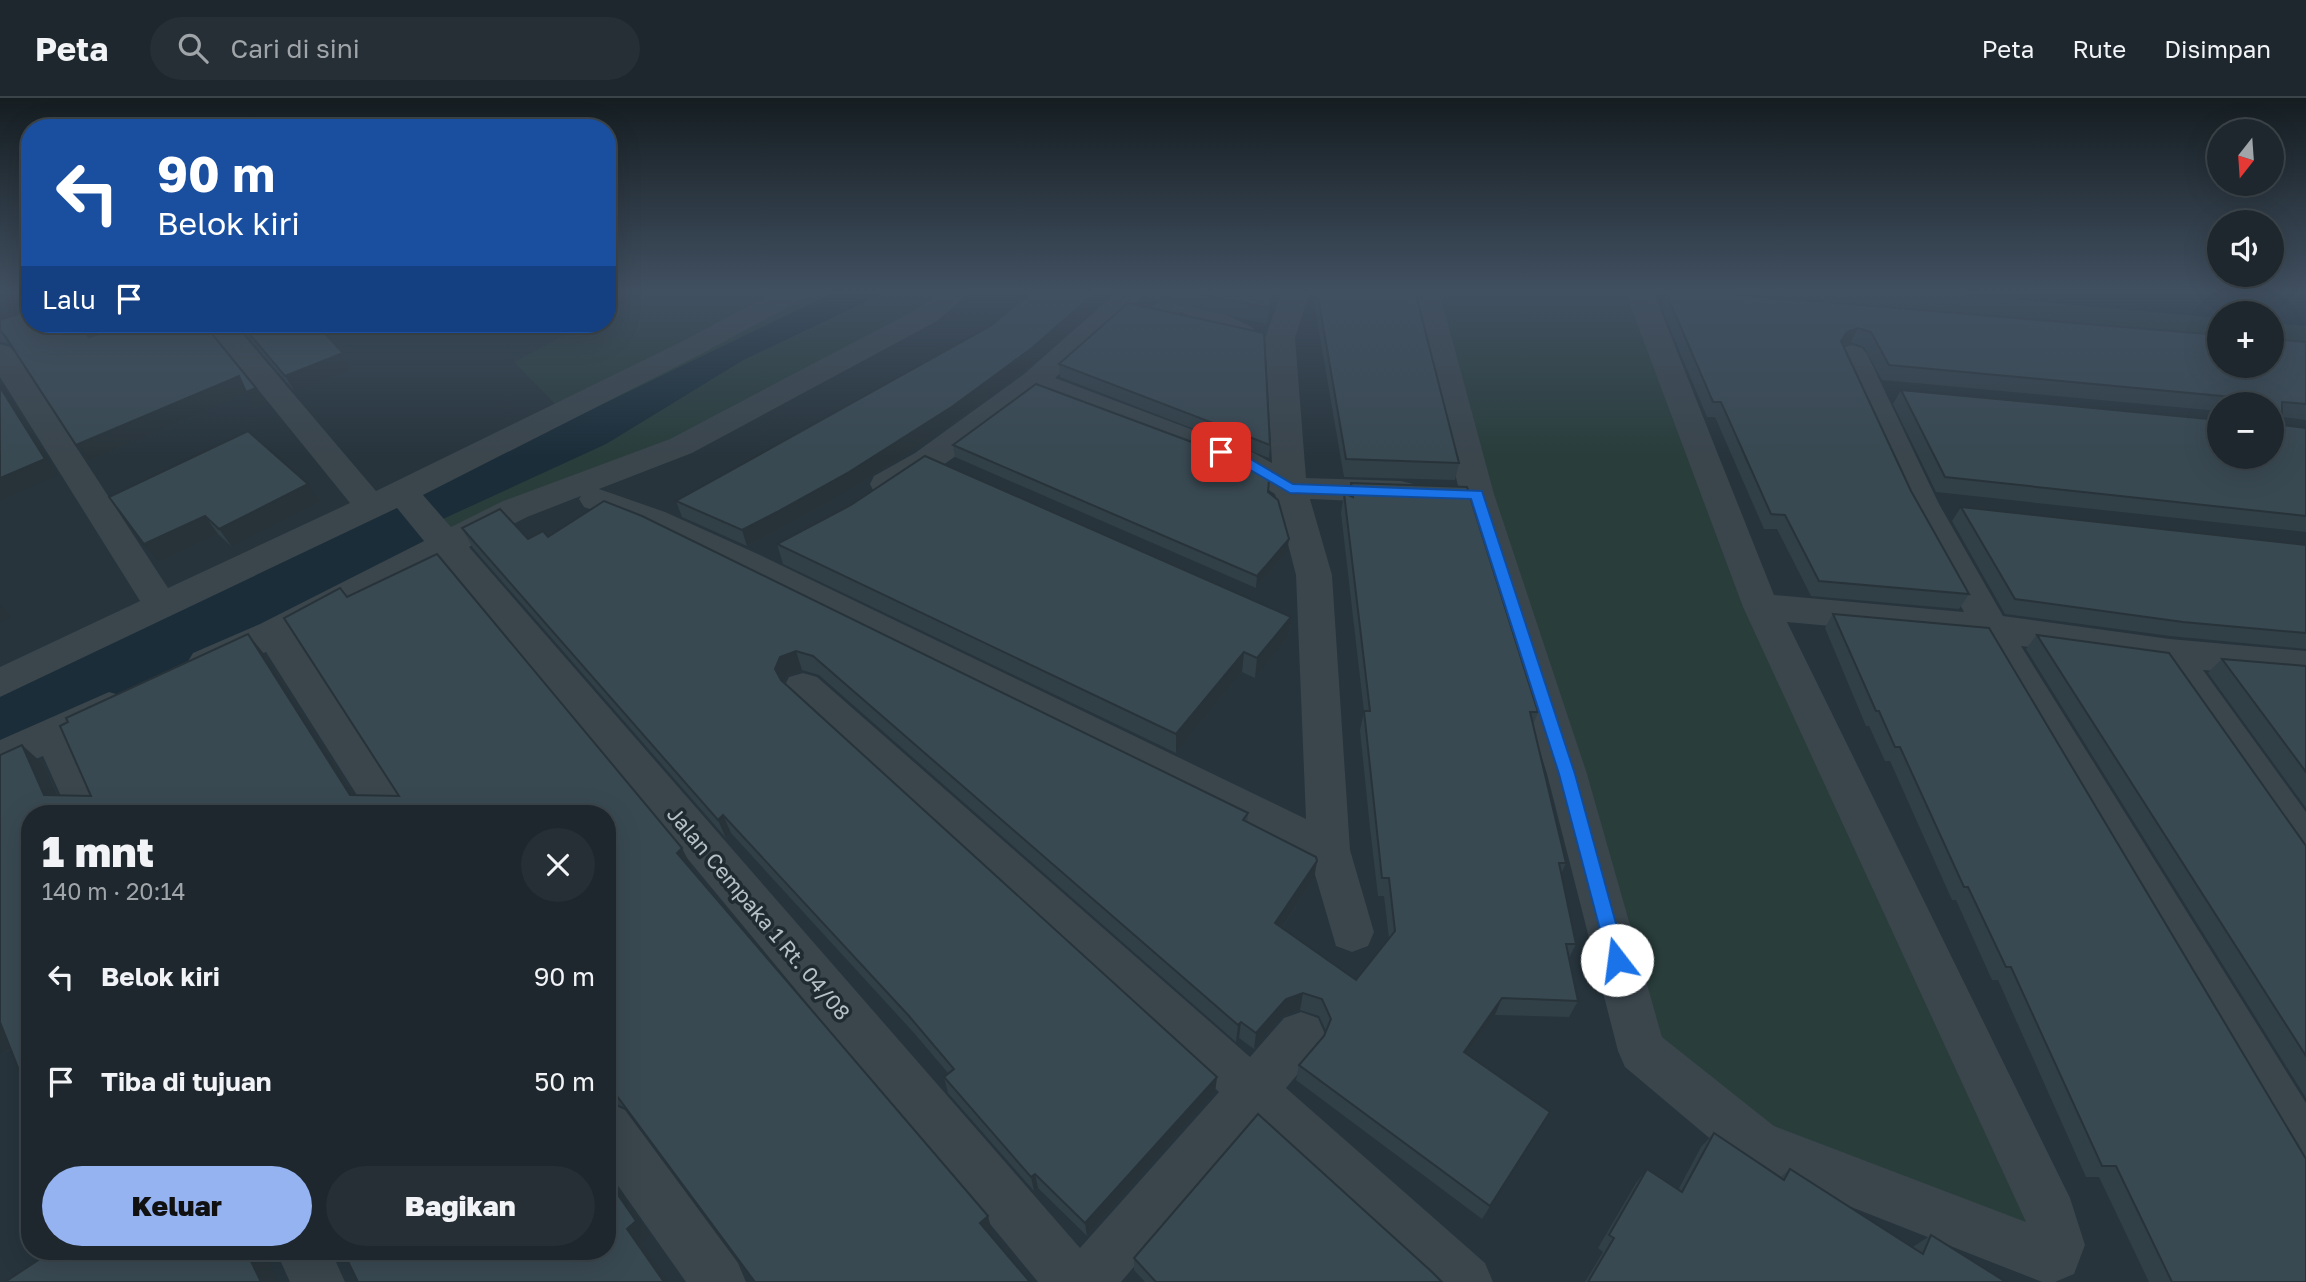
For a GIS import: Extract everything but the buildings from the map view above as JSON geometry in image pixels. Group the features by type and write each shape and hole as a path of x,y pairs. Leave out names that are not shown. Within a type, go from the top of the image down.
{"street":[{"name":"Jalan Cempaka 1 Rt. 04/08","path":"240,346 387,499 445,544 1073,1282"},
{"path":"0,683 387,499 694,346"},
{"path":"175,677 273,632 515,509 681,446 868,346"},
{"path":"861,501 926,460 1034,382 1074,346"},
{"path":"1280,346 1290,488 1314,575 1329,850 1352,932"},
{"path":"1433,346 1455,494 1567,774 1642,1051 1757,1144 2042,1255 2055,1255 2058,1245 2051,1217 1761,607 1670,346"},
{"path":"0,353 162,606"},
{"path":"1852,354 1886,391 1922,504 1991,628 2306,1150"},
{"path":"1034,382 1243,460 1290,488 1455,494"},
{"path":"926,460 964,477"},
{"path":"569,489 653,520 765,556 1329,850"},
{"path":"1922,504 1964,508"},
{"path":"1761,607 1991,628 2171,653 2306,665"},
{"path":"1281,616 1319,633"},
{"path":"273,632 386,805"},
{"path":"2171,653 2306,845"},
{"path":"803,687 1466,1282"},
{"path":"0,758 138,694"},
{"path":"52,733 86,805"},
{"path":"1086,1282 1301,1034"},
{"path":"616,1139 719,1282"},
{"path":"307,1260 318,1282"}],"green space":[{"path":"544,346 754,346 606,444 743,360 772,346 869,346 761,404 515,509 0,683 563,412 514,362"},
{"path":"1441,346 1660,346 1761,607 2058,1245 1757,1145 1642,1051"}],"water":[{"path":"723,346 772,346 743,360 606,444 432,524 445,544 0,758 0,686 504,452"}],"route":[{"path":"1221,452 1243,460 1290,488 1477,494 1567,774 1617,960"}]}
